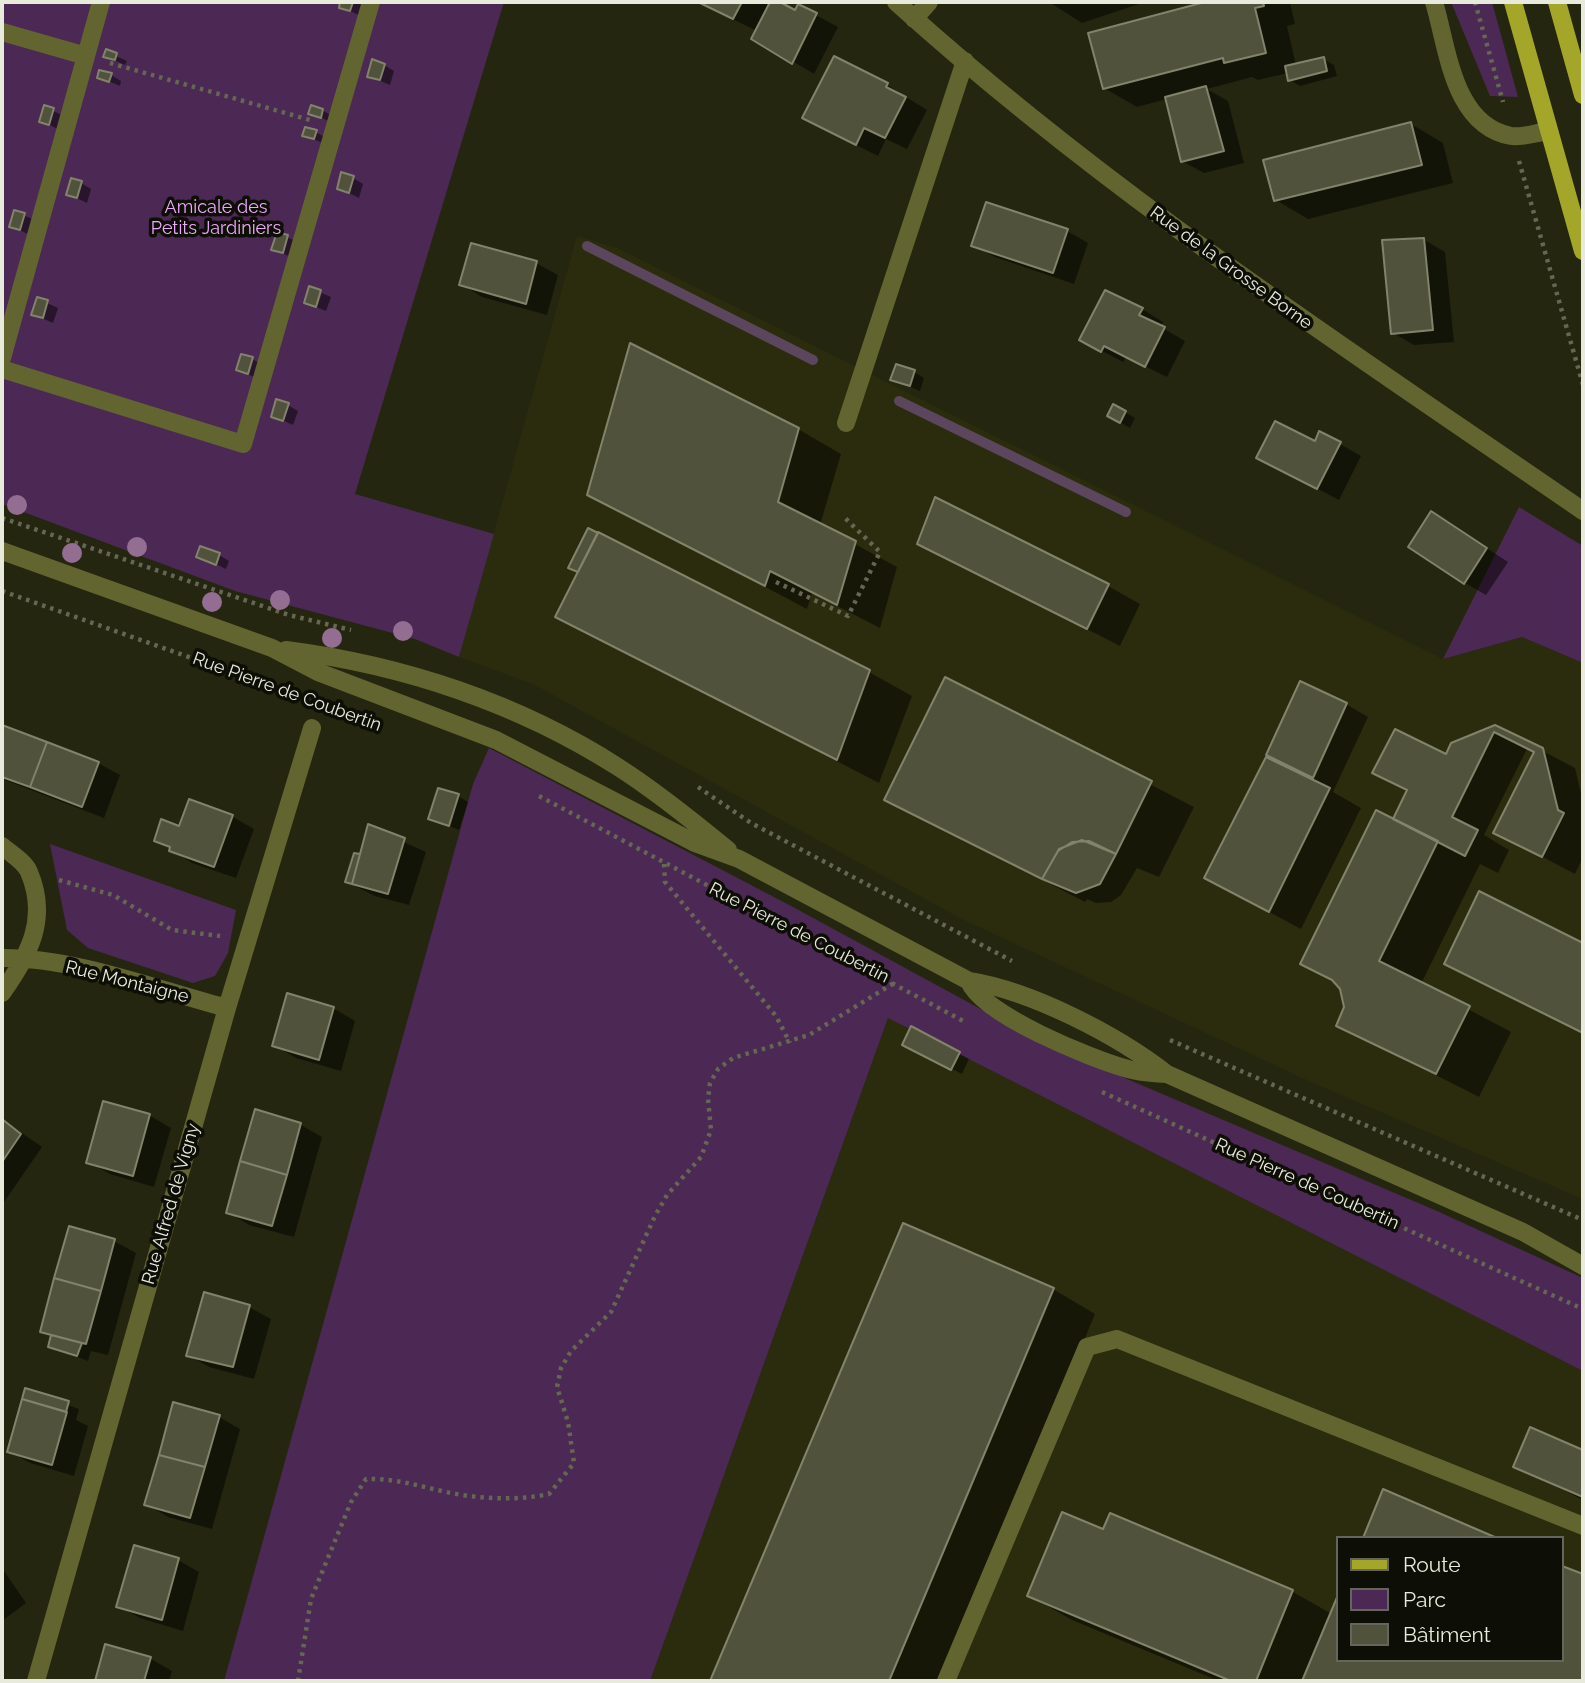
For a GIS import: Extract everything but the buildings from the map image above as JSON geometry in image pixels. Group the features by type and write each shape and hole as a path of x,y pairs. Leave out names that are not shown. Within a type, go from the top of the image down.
{"main road":[{"path":"1513,2 1583,251"},
{"path":"1557,2 1583,95"}],"street":[{"path":"2,358 101,2"},
{"path":"2,369 243,444 371,2"},
{"name":"Rue de la Grosse Borne","path":"896,2 1067,148 1271,299 1583,511"},
{"path":"914,19 929,2"},
{"path":"1434,2 1458,87 1472,115 1487,126 1513,136 1549,131"},
{"path":"2,32 86,57"},
{"path":"846,423 965,61"},
{"name":"Rue Pierre de Coubertin","path":"2,551 272,648 318,672 496,740 695,843 739,859 969,981 995,985 1077,1020 1134,1048 1167,1074 1523,1232 1583,1266"},
{"name":"Rue Pierre de Coubertin","path":"272,648 387,667 501,706 616,766 677,809 739,859"},
{"name":"Rue Alfred de Vigny","path":"36,1681 227,1008 312,728"},
{"path":"2,846 29,870 38,916 26,958 2,993"},
{"name":"Rue Montaigne","path":"2,958 26,958 227,1008"},
{"name":"Rue Pierre de Coubertin","path":"969,981 972,991 989,1004 1065,1045 1132,1070 1167,1074"},
{"name":"Rue Pierre de Coubertin","path":"1523,1232 1583,1251"},
{"path":"946,1681 1087,1347 1117,1339 1583,1526"}],"path":[{"path":"1475,2 1503,101"},
{"path":"86,57 335,127"},
{"path":"1516,150 1583,385"},
{"path":"2,518 289,615 354,631"},
{"path":"776,582 848,616 880,552 845,518"},
{"name":"Rue Pierre de Coubertin","path":"2,591 308,699"},
{"path":"686,779 751,823 1018,964"},
{"name":"Rue Pierre de Coubertin","path":"528,790 974,1028"},
{"path":"664,863 665,882 776,1016 790,1043"},
{"path":"29,870 113,895 172,930 248,939"},
{"path":"298,1681 311,1599 351,1502 366,1479 386,1478 450,1493 523,1499 549,1494 566,1477 574,1463 568,1422 557,1387 561,1368 571,1351 611,1312 667,1195 701,1157 711,1130 708,1099 710,1083 718,1069 733,1058 790,1043 831,1023 894,983"},
{"path":"1159,1035 1583,1220"},
{"name":"Rue Pierre de Coubertin","path":"1090,1086 1583,1309"}],"shaded area":[{"path":"577,236 617,248 1443,659 1522,637 1583,663 1583,1199 1311,1082 962,919 533,684 459,657"},
{"path":"888,1018 1583,1371 1583,1681 650,1681"}],"green space":[{"name":"Amicale des Petits Jardiniers","path":"2,2 504,2 355,494 494,534 459,657 415,639 235,591 2,504"},
{"path":"1451,2 1492,2 1518,97 1490,96"},
{"path":"1519,507 1583,546 1583,663 1522,637 1443,659"},
{"path":"489,748 793,907 1045,1044 1437,1211 1583,1278 1583,1371 888,1018 650,1681 224,1681 473,784"},
{"path":"50,844 236,910 228,953 215,976 193,983 88,948 67,930"}],"waterway":[{"path":"587,246 813,360"},
{"path":"899,401 1126,512"}]}
